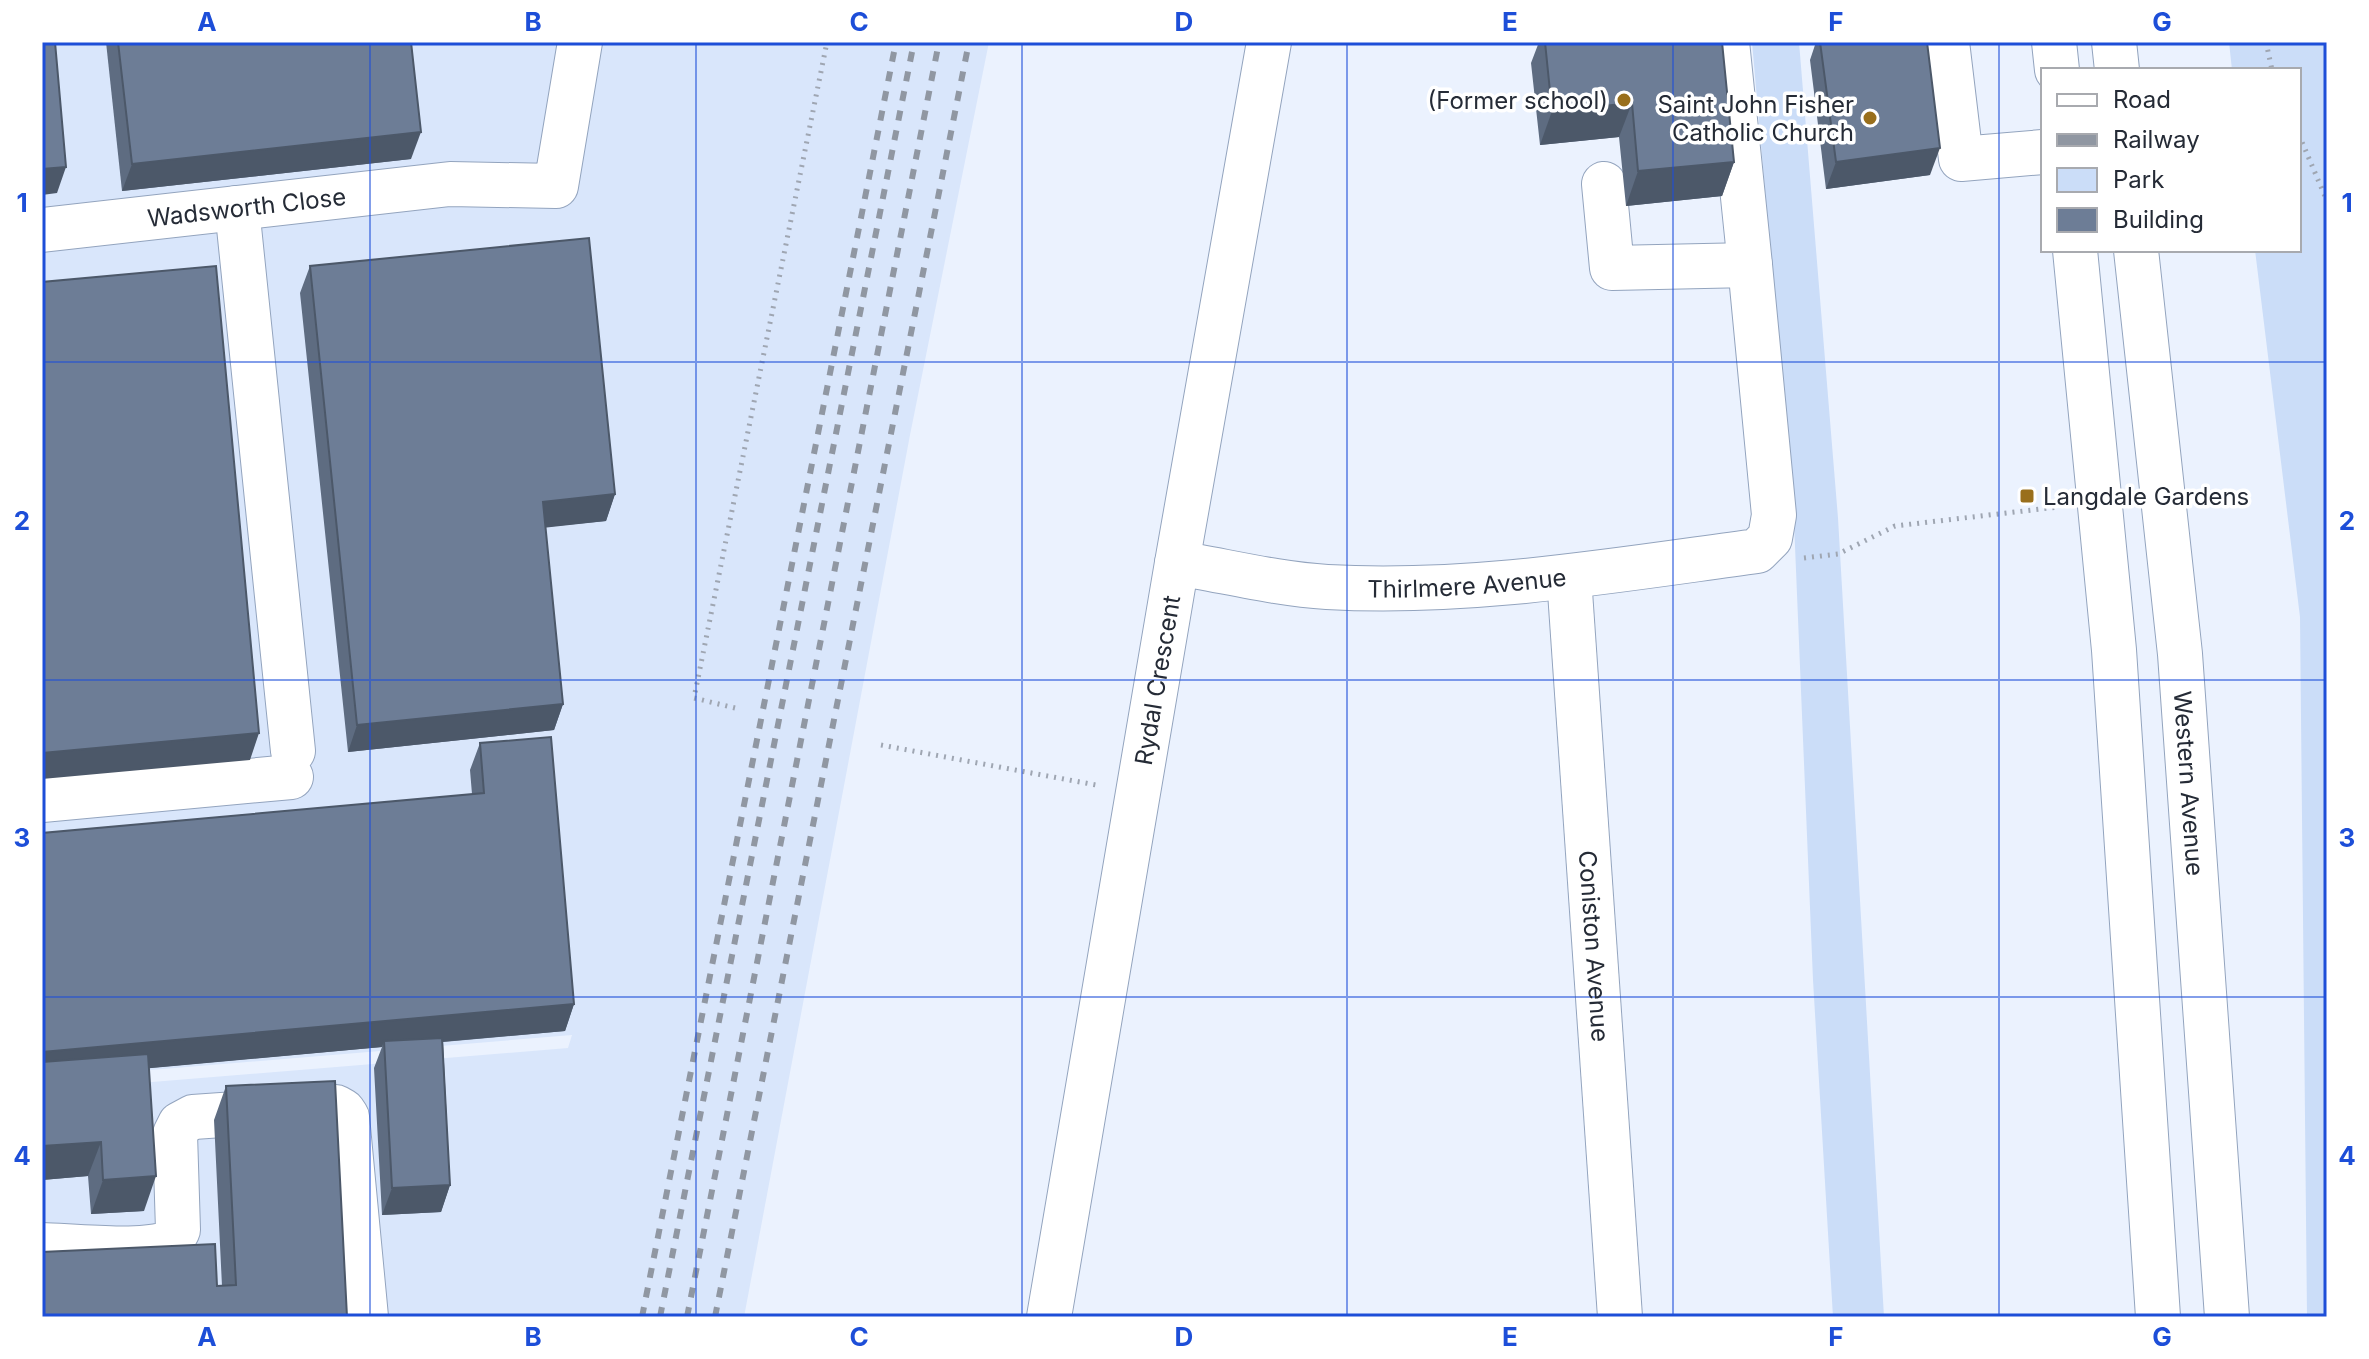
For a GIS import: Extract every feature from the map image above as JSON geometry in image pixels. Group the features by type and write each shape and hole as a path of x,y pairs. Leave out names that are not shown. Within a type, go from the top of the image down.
{"main road":[{"name":"Wadsworth Close","path":"42,230 450,184 556,186 580,42"},
{"name":"Rydal Crescent","path":"1049,1317 1269,42"},
{"path":"1727,42 1774,515 1770,538 1757,551"},
{"path":"1947,42 1961,159 2041,152"},
{"path":"2054,42 2057,68"},
{"path":"2114,42 2117,68"},
{"path":"1604,184 1612,268 1750,265"},
{"path":"42,800 292,764 237,208"},
{"path":"2075,252 2114,650 2158,1317"},
{"name":"Western Avenue","path":"2136,252 2180,654 2227,1317"},
{"name":"Thirlmere Avenue","path":"1177,563 1325,587 1414,588 1569,577 1757,551"},
{"name":"Coniston Avenue","path":"1569,577 1620,1317"},
{"path":"42,1245 124,1248 165,1244 173,1239 178,1230 175,1134 180,1124 193,1117 336,1107 347,1117 366,1317"}],"path":[{"path":"735,708 694,698 827,42"},
{"path":"2266,42 2272,68"},
{"path":"2301,140 2327,201"},
{"path":"1757,551 1783,561 1824,556 1838,554 1895,526 2100,503"},
{"path":"881,745 1138,793"}],"shaded area":[{"path":"42,42 989,42 910,435 744,1317 42,1317 42,1091 568,1048 572,1035 42,1079"}],"green space":[{"path":"1752,42 1799,42 1838,518 1884,1317 1833,1317 1813,980 1794,522"},
{"path":"2229,42 2327,42 2327,1317 2307,1317 2300,617 2255,252 2301,252 2301,68 2232,68"}],"building":[{"path":"42,42 55,42 66,167 42,169"},
{"path":"118,42 411,42 421,132 132,164"},
{"name":"(Former school)","path":"1545,42 1722,42 1734,162 1638,171 1632,103 1552,111"},
{"name":"Saint John Fisher Catholic Church","path":"1820,42 1927,42 1940,148 1836,162"},
{"path":"589,238 615,494 543,502 563,704 357,725 310,266"},
{"path":"216,266 259,733 42,753 42,282"},
{"path":"551,737 574,1004 42,1052 42,833 484,793 480,743"},
{"path":"442,1038 450,1185 392,1188 384,1041"},
{"path":"148,1054 156,1176 103,1180 101,1142 42,1146 42,1062"},
{"path":"335,1081 347,1317 42,1317 42,1252 215,1244 217,1286 236,1285 226,1086"}],"railway":[{"path":"642,1317 896,42"},
{"path":"660,1317 914,42"},
{"path":"687,1317 939,42"},
{"path":"715,1317 969,42"}],"place":[{"name":"(Former school)","path":"1624,100"},
{"name":"Saint John Fisher Catholic Church","path":"1870,118"},
{"name":"Langdale Gardens","path":"2027,496"}]}
